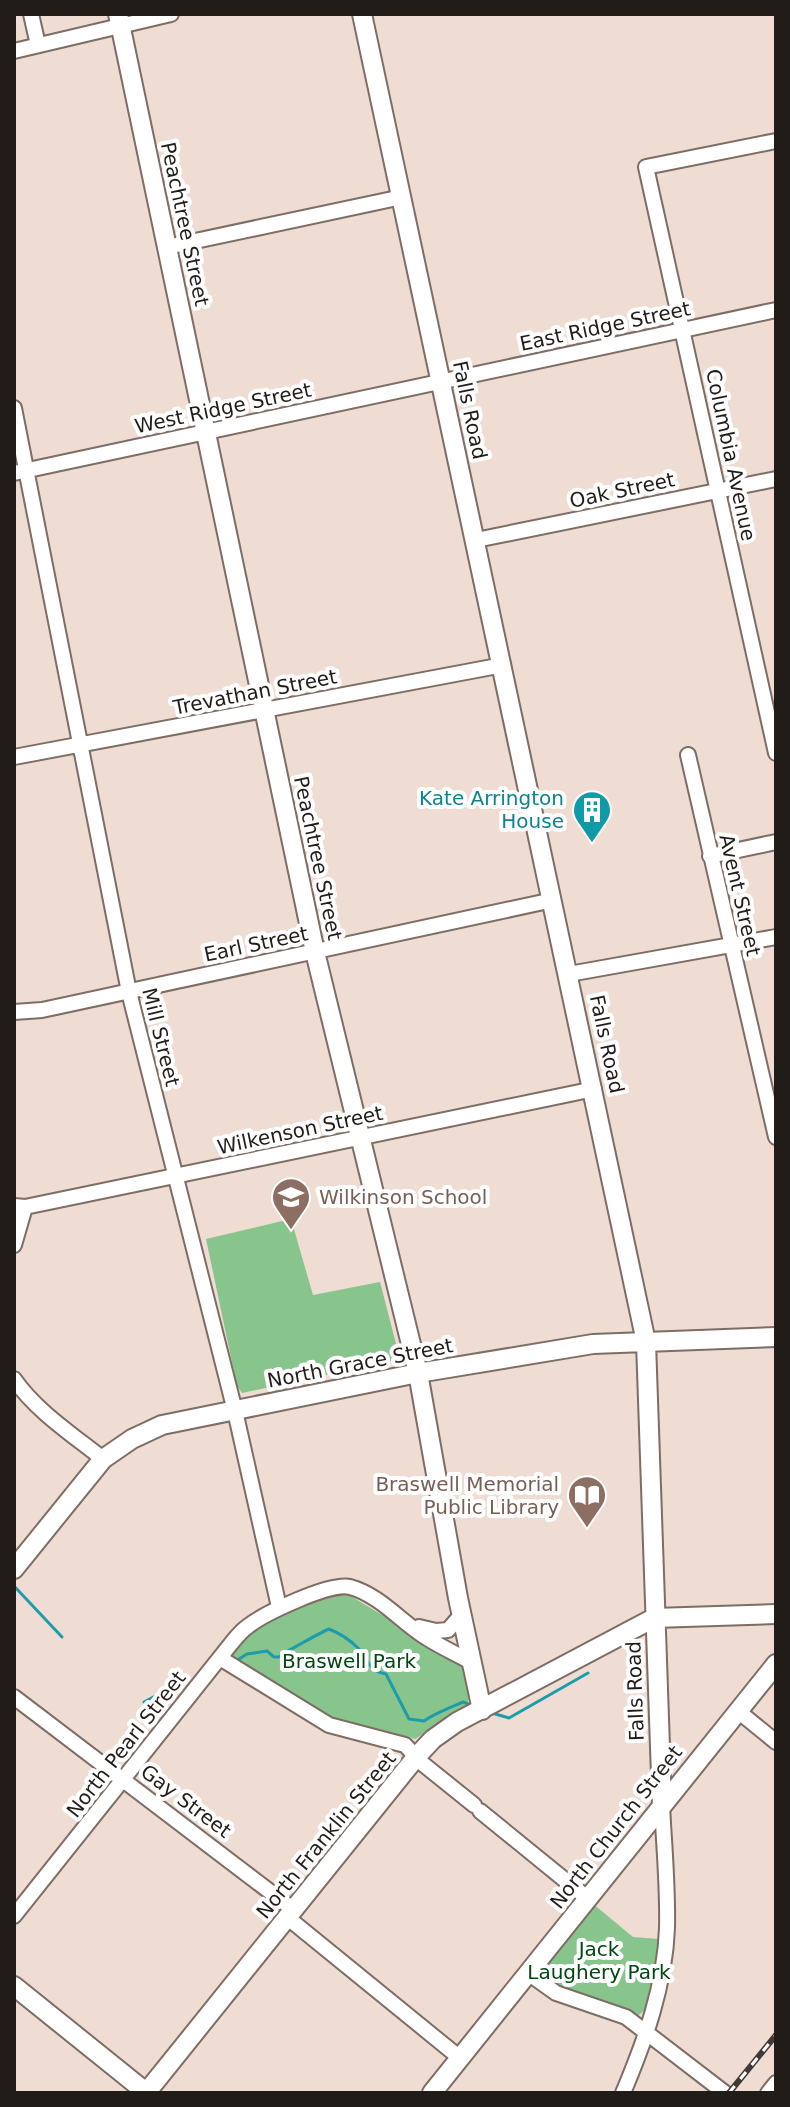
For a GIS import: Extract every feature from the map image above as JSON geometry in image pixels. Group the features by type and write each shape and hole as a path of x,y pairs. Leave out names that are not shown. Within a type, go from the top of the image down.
{"main road":[{"name":"Falls Road","path":"362,14 646,1342 662,1805"},
{"name":"Peachtree Street","path":"119,20 315,952 418,1373 482,1710"},
{"name":"North Grace Street","path":"14,1569 103,1459 132,1439 162,1425 418,1373 593,1344 776,1337"},
{"path":"654,1618 775,1615"},
{"name":"North Franklin Street","path":"146,2093 433,1739 457,1722 654,1618"},
{"path":"743,1704 758,1675 776,1653"},
{"name":"North Church Street","path":"432,2093 776,1664"},
{"path":"14,1986 146,2093"}],"street":[{"path":"31,14 38,45"},
{"path":"14,51 119,20 171,14"},
{"name":"Columbia Avenue","path":"776,141 646,167 776,753"},
{"path":"167,247 402,197"},
{"name":"East Ridge Street","path":"441,382 776,310"},
{"name":"West Ridge Street","path":"20,472 441,382"},
{"name":"Mill Street","path":"14,408 20,472 80,745 129,992 235,1411 279,1607"},
{"name":"Oak Street","path":"476,540 776,479"},
{"name":"Trevathan Street","path":"14,757 503,665"},
{"name":"Avent Street","path":"688,755 776,1137"},
{"path":"710,856 776,842"},
{"name":"Earl Street","path":"14,1012 42,1010 129,992 553,900"},
{"path":"569,974 776,937"},
{"name":"Wilkenson Street","path":"19,1206 594,1089"},
{"path":"14,1245 19,1206"},
{"path":"14,1379 30,1399 103,1459"},
{"name":"North Pearl Street","path":"14,1916 220,1658 247,1627 279,1607 344,1586 369,1595 426,1638 471,1662"},
{"path":"410,1624 443,1631 448,1630 462,1614"},
{"path":"220,1658 329,1725 405,1745 423,1764 587,1898"},
{"name":"Gay Street","path":"14,1697 124,1780 291,1914 460,2058"},
{"path":"743,1704 776,1742"},
{"name":"Falls Road","path":"623,2093 647,2033 664,1956 667,1876 662,1805"},
{"path":"528,1973 556,1993 615,2012 725,2093"},
{"path":"768,2093 776,2083"}],"green space":[{"path":"291,1219 313,1295 380,1282 400,1359 242,1393 237,1386 206,1239"},
{"name":"Braswell Park","path":"349,1595 463,1664 469,1698 466,1708 415,1739 335,1720 235,1661 232,1655 238,1645 266,1625 303,1607"},
{"name":"Jack Laughery Park","path":"592,1903 633,1937 659,1939 649,2002 638,2016 570,1992 541,1971"}],"waterway":[{"path":"14,1586 62,1637"},
{"path":"239,1659 247,1654 267,1651 279,1657 329,1629 355,1645 375,1670 386,1674 409,1719 424,1721 463,1702 474,1706"},
{"path":"492,1713 509,1718 588,1673"},
{"path":"144,1702 157,1695"}],"railway":[{"path":"729,2093 776,2035"}],"place":[{"name":"Kate Arrington House","path":"592,844"},
{"name":"Wilkinson School","path":"291,1231"},
{"name":"Braswell Memorial Public Library","path":"587,1529"}]}
